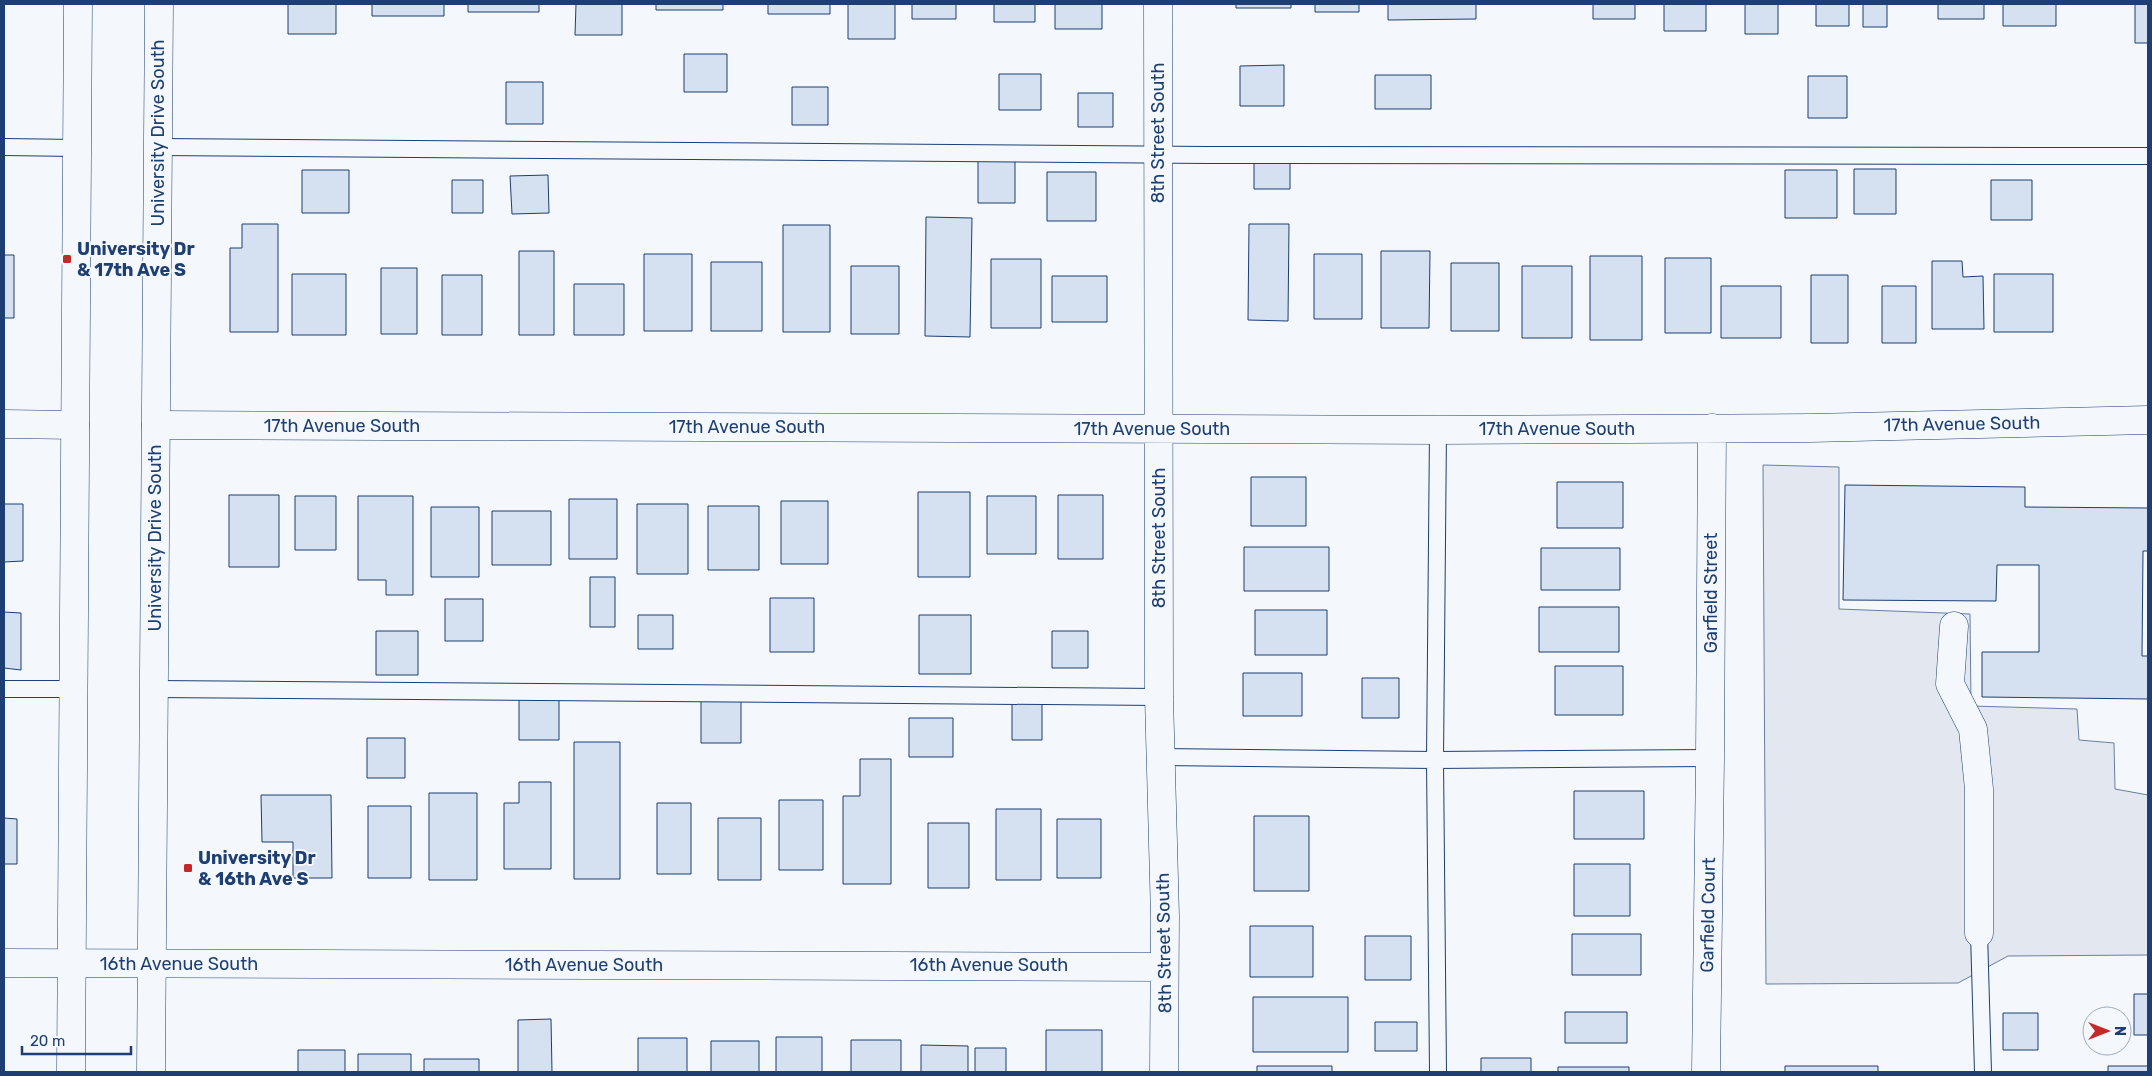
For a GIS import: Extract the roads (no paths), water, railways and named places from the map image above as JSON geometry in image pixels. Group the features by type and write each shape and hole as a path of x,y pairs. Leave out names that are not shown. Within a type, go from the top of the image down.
{"street":[{"path":"71,1072 78,4"},
{"name":"University Drive South","path":"150,1072 159,4"},
{"name":"8th Street South","path":"1158,4 1159,697 1165,916 1164,967 1166,1010 1164,1072"},
{"name":"17th Avenue South","path":"156,425 1438,430 1812,428 2148,420"},
{"path":"4,424 75,425"},
{"name":"Garfield Street","path":"1710,758 1712,428"},
{"path":"1954,626 1950,684 1973,729 1979,789 1979,933"},
{"name":"Garfield Court","path":"1706,1072 1710,758"},
{"name":"16th Avenue South","path":"4,963 1164,967"}],"lane":[{"path":"4,147 77,148"},
{"path":"158,147 1158,154 2148,156"},
{"path":"1438,430 1435,760 1438,1072"},
{"path":"4,689 73,689"},
{"path":"154,690 1159,697"},
{"path":"1160,757 1435,760 1710,758"},
{"path":"1979,933 1983,1072"}],"place":[{"name":"University Dr & 17th Ave S","path":"67,259"},
{"name":"University Dr & 16th Ave S","path":"188,868"}]}
